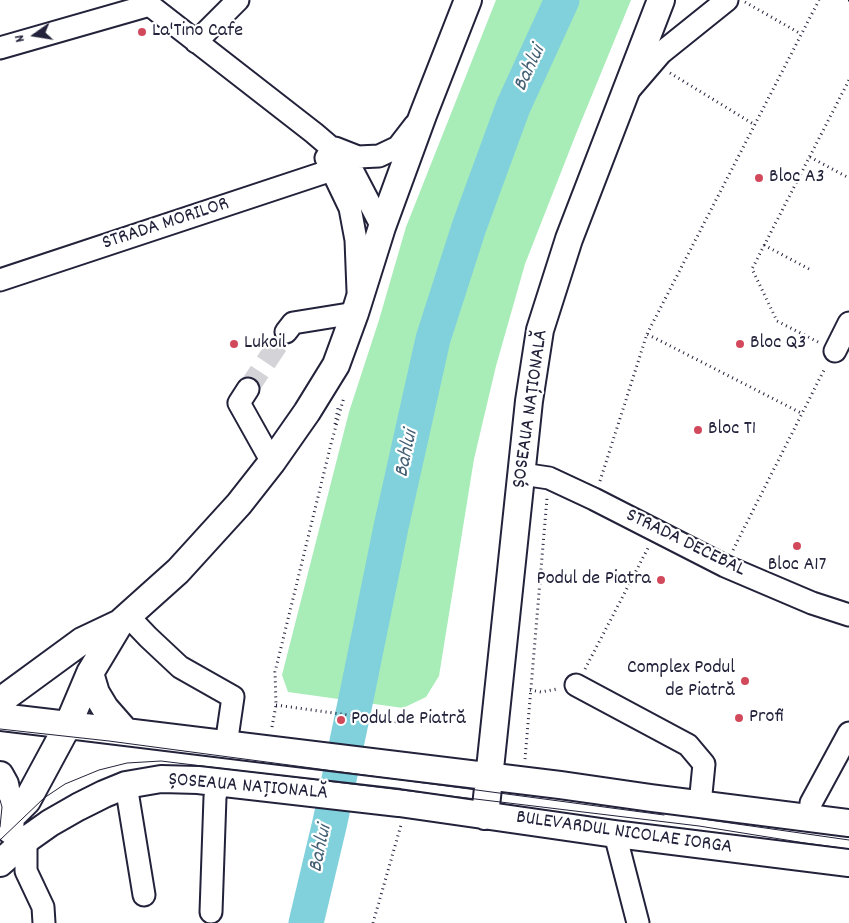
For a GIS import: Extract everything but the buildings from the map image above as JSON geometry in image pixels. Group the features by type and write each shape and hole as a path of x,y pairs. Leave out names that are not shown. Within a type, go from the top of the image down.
{"main road":[{"path":"0,701 82,642 124,619 178,571 239,504 272,462 307,412 336,365 357,307 382,227 468,0"},
{"path":"623,96 661,0"},
{"name":"ȘOSEAUA NAȚIONALĂ","path":"485,816 529,401 540,330 569,239 623,96"},
{"path":"11,817 27,802 68,724 90,673 124,619"},
{"path":"90,673 96,693 104,708 126,732"},
{"name":"ȘOSEAUA NAȚIONALĂ","path":"0,718 68,724 226,745 263,739 404,766"},
{"name":"BULEVARDUL NICOLAE IORGA","path":"404,766 849,823"},
{"path":"0,774 11,817 10,830 0,857"},
{"name":"ȘOSEAUA NAȚIONALĂ","path":"0,864 26,840 50,822 78,807 126,785 161,779 219,782 400,811"},
{"name":"BULEVARDUL NICOLAE IORGA","path":"400,811 485,816 849,863"}],"street":[{"path":"196,42 238,0"},
{"name":"ȘOSEAUA NAȚIONALĂ","path":"623,96 662,53 727,0"},
{"path":"0,48 146,3 314,133 348,162 382,227"},
{"path":"331,147 358,157 379,156 398,147 423,115"},
{"path":"286,332 293,323 357,307 356,240 350,208 314,133"},
{"name":"STRADA MORILOR","path":"0,280 332,170"},
{"path":"835,351 849,323"},
{"path":"248,389 239,403 272,462"},
{"name":"STRADA DECEBAL","path":"522,474 549,478 725,566 812,603 849,615"},
{"path":"124,619 148,637 180,667 233,698 226,745"},
{"path":"576,685 688,745 704,764 700,804"},
{"path":"810,818 811,803 849,733"},
{"path":"211,912 215,797 219,782"},
{"path":"126,785 144,895"},
{"path":"615,834 638,923"},
{"path":"26,840 26,872 43,907 44,923"}],"path":[{"path":"742,0 801,34"},
{"path":"594,499 647,334 819,0"},
{"path":"654,63 755,125"},
{"path":"725,566 835,351 776,321 752,269 849,80"},
{"path":"810,156 849,178"},
{"path":"764,245 809,269"},
{"path":"647,334 803,414"},
{"path":"525,761 549,478"},
{"path":"530,690 541,692 576,685 657,531"},
{"path":"263,739 276,705 275,672"},
{"path":"276,705 398,722"},
{"path":"373,923 400,811"}],"green space":[{"path":"496,0 631,0 525,264 496,366 474,459 439,676 426,697 403,708 288,692 282,675 349,412 379,320 406,227"}],"waterway":[{"name":"Bahlui","path":"306,923 330,822 391,527 433,339 469,227 513,107 562,0"}],"tunnel":[{"path":"248,389 286,332"}],"tram line":[{"path":"0,729 109,741 664,815"},
{"path":"0,840 44,798 65,784 99,770 127,763 161,761 699,826 849,849"},
{"path":"0,800 2,807 0,827"},
{"path":"702,819 849,840"}],"place":[{"name":"La'Tino Cafe","path":"142,32"},
{"name":"Bloc A3","path":"759,178"},
{"name":"Lukoil","path":"234,344"},
{"name":"Bloc Q3","path":"740,344"},
{"name":"Bloc T1","path":"698,430"},
{"name":"Bloc A17","path":"797,546"},
{"name":"Podul de Piatra","path":"661,580"},
{"name":"Complex Podul de Piatră","path":"745,681"},
{"name":"Profi","path":"739,718"},
{"name":"Podul de Piatră","path":"341,720"}]}
